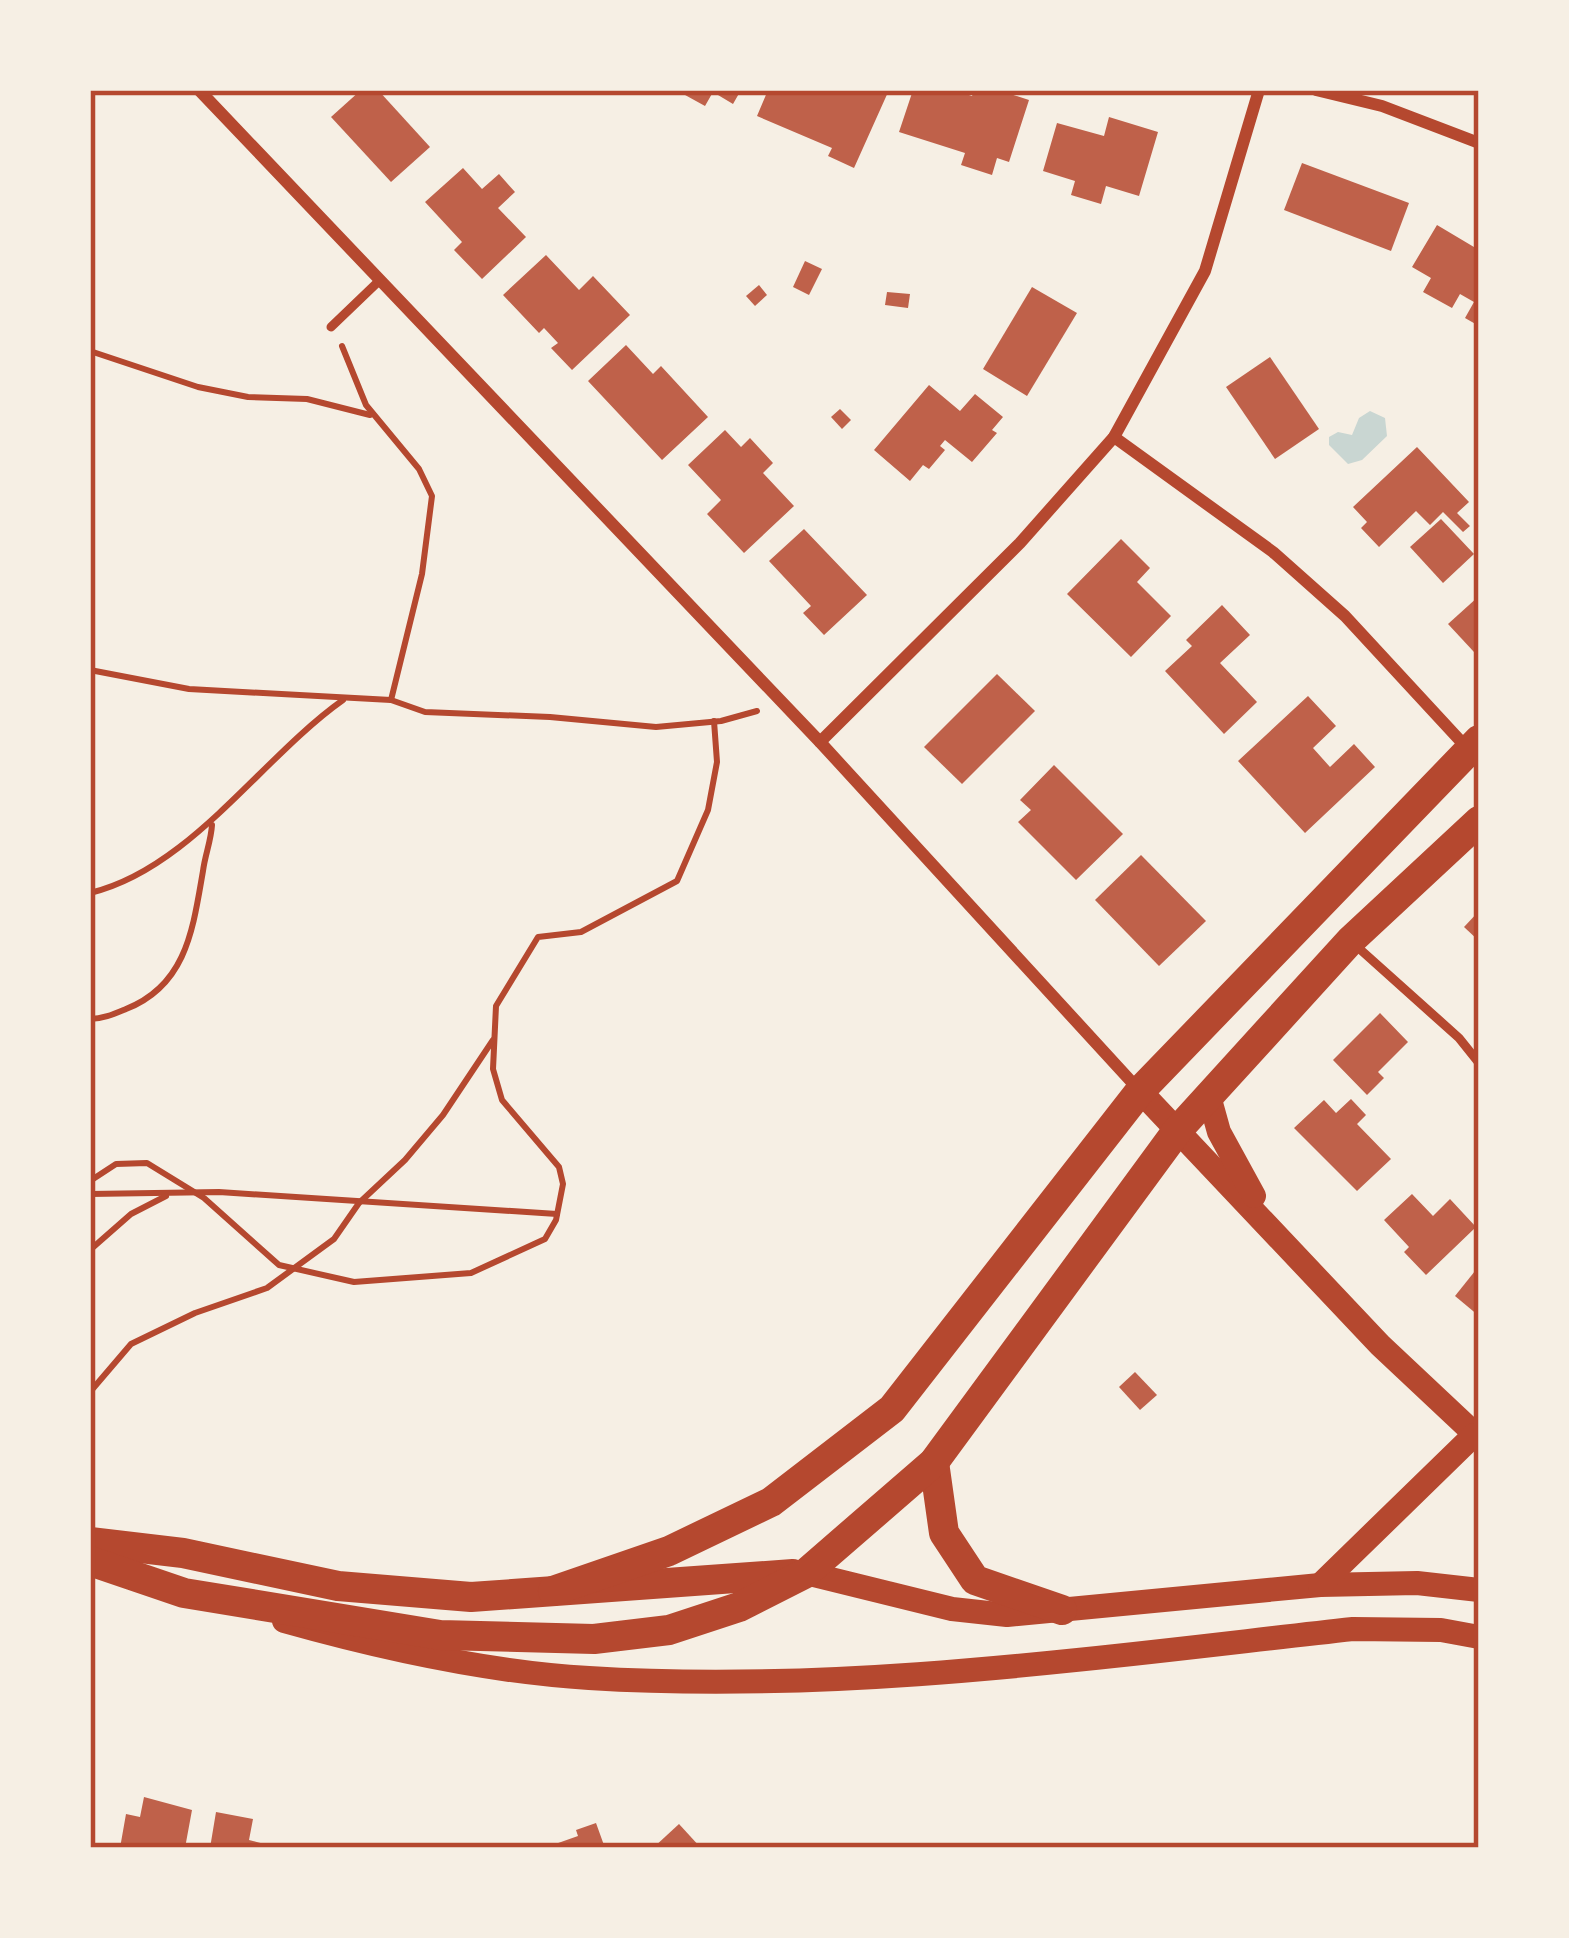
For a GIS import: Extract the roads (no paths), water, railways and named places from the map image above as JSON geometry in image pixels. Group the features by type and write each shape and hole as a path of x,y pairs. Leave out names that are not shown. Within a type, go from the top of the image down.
{"main road":[{"path":"553,1591 669,1551 771,1502 892,1409 1139,1091 1474,744"},
{"path":"184,1593 440,1635 594,1639 668,1630 739,1606 806,1573 934,1462 1177,1131 1350,941 1479,821"},
{"path":"1139,1091 1380,1345 1478,1438 1320,1586"},
{"path":"1209,1096 1227,1150 1273,1229"},
{"path":"934,1462 944,1533 975,1580 1062,1610"},
{"path":"90,1542 183,1553 338,1586 471,1598 806,1573 952,1609 1007,1615 1320,1586 1417,1582 1479,1590"},
{"path":"90,1561 381,1649 586,1678 809,1682 1353,1629 1441,1630 1479,1637"}],"street":[{"path":"199,90 820,742 1139,1091"},
{"path":"820,742 1020,543 1114,437 1205,271 1259,90"},
{"path":"1316,90 1382,106 1479,143"},
{"path":"1114,437 1273,552 1474,744"}],"lane":[{"path":"331,327 380,280"},
{"path":"1350,941 1459,1038 1479,1063"}]}
